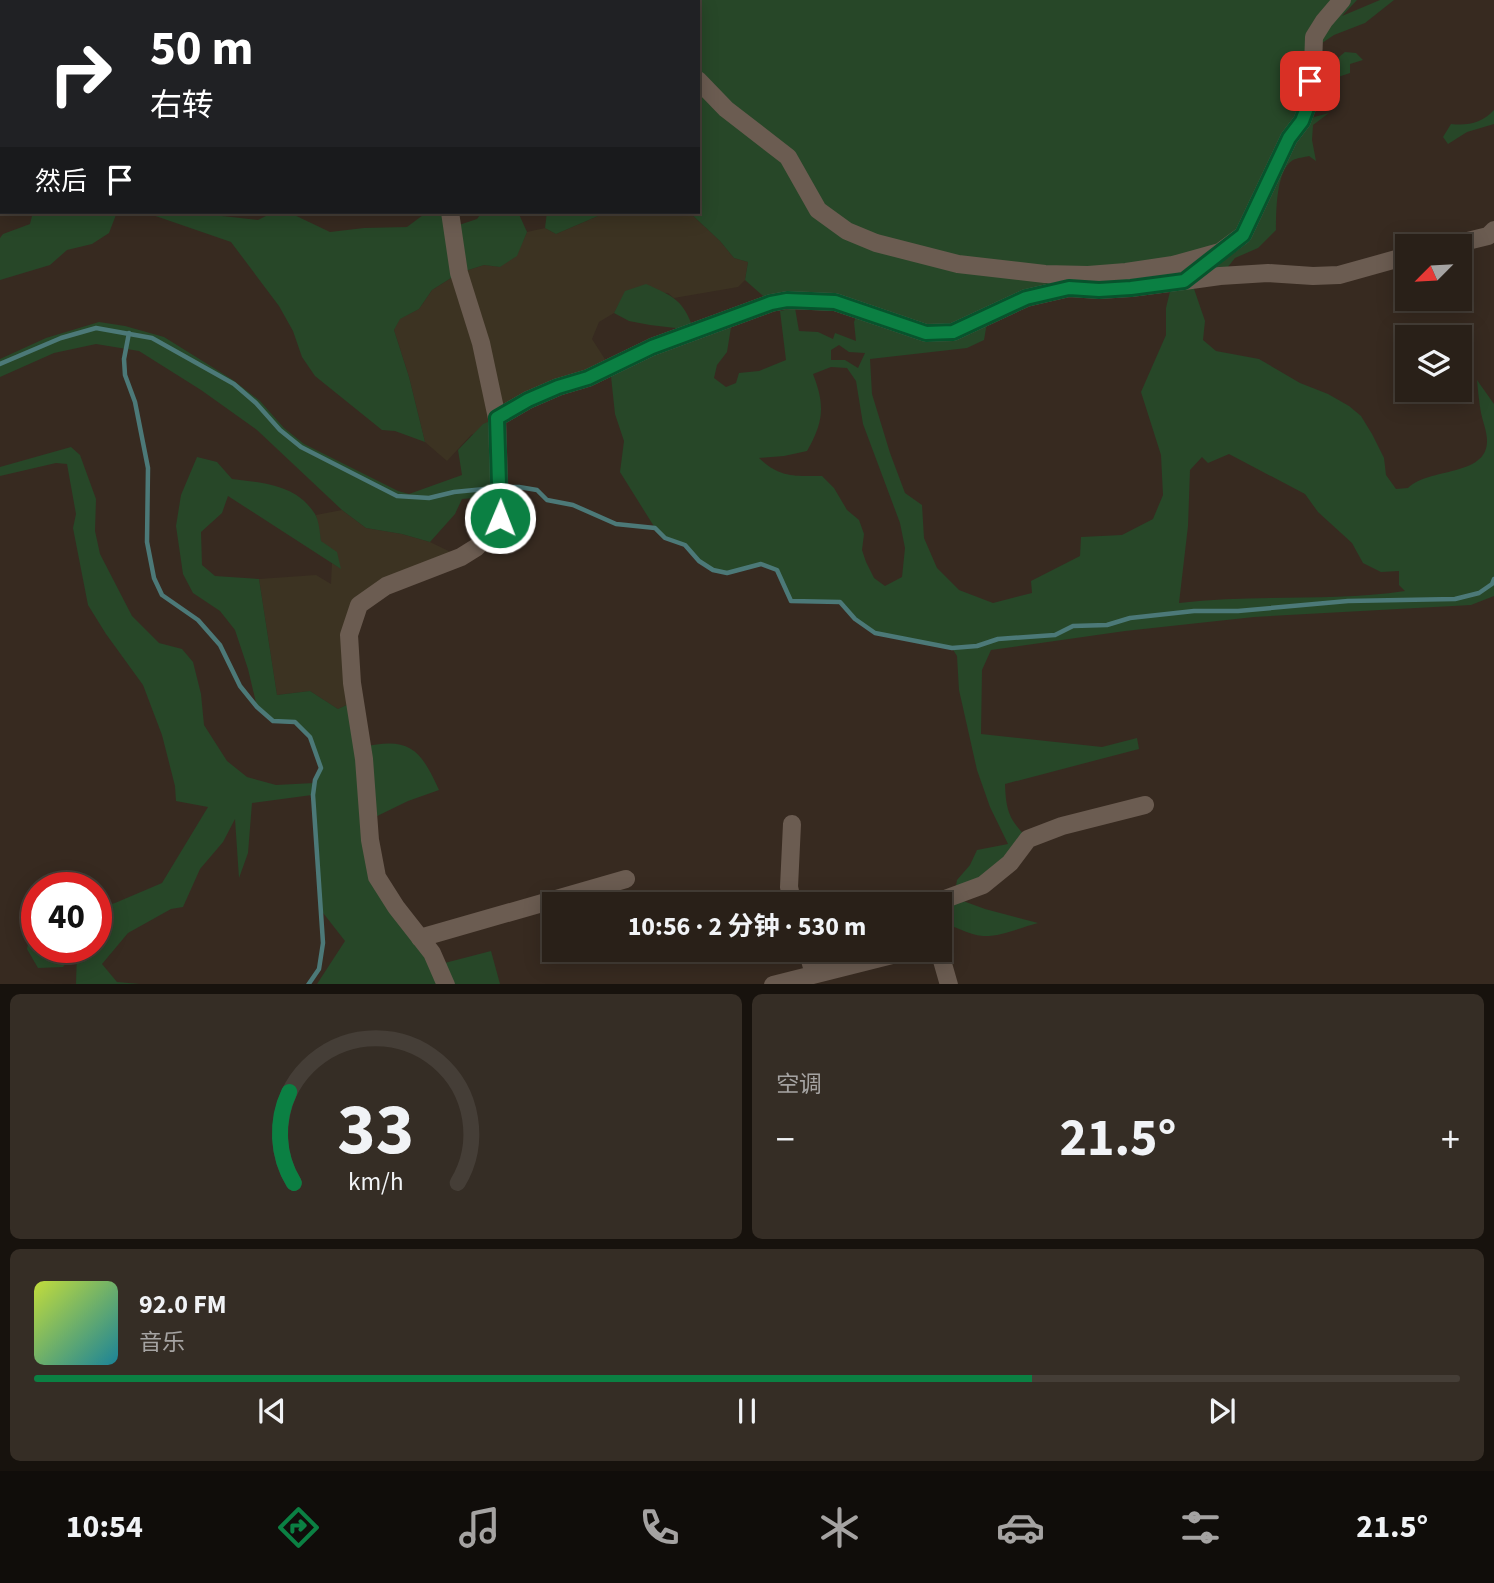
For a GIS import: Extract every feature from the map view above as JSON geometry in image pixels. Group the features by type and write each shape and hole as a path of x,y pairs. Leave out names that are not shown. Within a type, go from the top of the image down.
{"street":[{"path":"1184,281 1243,235 1289,138 1302,121 1307,108 1314,37 1342,0"},
{"path":"700,83 726,109 788,156 818,210 847,231 876,243 958,264 1035,273 1088,275 1173,265 1220,252"},
{"path":"446,984 432,953 396,907 377,877 370,840 364,759 352,683 349,635 359,605 386,586 461,557 477,547 500,518 497,418 492,386 459,273 450,214"},
{"path":"1472,240 1488,236 1494,230"},
{"path":"497,418 528,400 588,378 652,347 771,303 787,300 835,302 926,333 953,332 1026,298 1069,288 1131,288 1220,276 1268,273 1339,275 1395,259"},
{"path":"952,897 983,886 1010,863 1028,839 1062,826 1145,805"},
{"path":"790,892 792,824"},
{"path":"421,938 626,879"},
{"path":"810,962 814,974"},
{"path":"777,984 863,962"},
{"path":"942,962 949,984"}],"shaded area":[{"path":"691,214 734,258 748,262 745,280 738,287 674,298 668,293 626,291 614,313 599,322 592,339 610,367 471,435 447,461 425,442 394,330 399,319 419,309 432,290 459,273 484,265 500,267 523,241 527,232 545,228 556,234 598,216"},
{"path":"342,510 366,528 430,542 461,557 359,605 355,701 338,709 310,691 277,695 259,579 316,575 331,584 332,563 340,568 321,541 316,515"}],"green space":[{"path":"700,0 1357,0 1342,16 1380,0 1394,0 1365,23 1334,35 1313,49 1303,120 1329,113 1313,125 1312,140 1316,161 1309,156 1295,159 1287,165 1283,173 1278,192 1276,230 1258,248 1235,258 1227,268 1191,280 1205,321 1203,340 1216,351 1259,359 1300,383 1349,406 1361,416 1372,434 1384,458 1386,475 1396,489 1408,488 1417,481 1468,466 1485,452 1487,437 1477,380 1494,404 1494,596 1471,605 1254,617 1125,631 991,650 982,670 981,734 1102,747 1137,738 1139,749 1005,784 1010,814 1028,839 955,898 1038,923 990,936 977,935 952,927 952,898 957,880 970,865 977,850 1008,844 990,807 977,770 959,690 957,656 952,648 875,633 855,619 839,602 791,601 777,570 762,565 727,573 713,570 699,561 685,545 665,538 655,528 620,472 624,441 615,414 610,367 692,330 629,321 614,313 625,291 646,284 664,292 682,306 694,330 733,315 727,352 717,365 714,378 726,387 736,383 739,373 759,371 786,360 780,311 795,308 799,331 818,332 833,339 835,333 856,341 854,322 859,310 771,303 745,280 748,262 734,258 691,214 700,214","holes":["1172,283 1166,308 1166,335 1141,392 1161,455 1163,495 1153,519 1122,535 1081,537 1080,556 1031,581 1032,593 993,603 959,590 937,568 924,538 922,505 905,493 872,394 870,359 967,348 984,340 988,317 1069,288","839,345 849,352 865,353 858,368 845,360 831,360 831,350","831,367 847,368 856,381 863,424 900,523 905,548 902,577 885,586 874,578 866,562 862,550 864,534 859,520 847,510 834,488 822,476 795,476 774,469 759,458 807,451 817,431 821,413 820,395 813,374","1229,454 1305,494 1318,512 1352,543 1363,563 1381,572 1399,571 1399,585 1405,591 1179,603 1188,526 1190,470 1202,457 1208,463"]},
{"path":"1345,52 1356,53 1363,60 1350,64 1350,73 1335,78 1327,67"},
{"path":"1494,110 1494,124 1467,132 1448,144 1443,137 1451,124 1474,123"},
{"path":"32,214 116,214 109,233 92,244 67,250 50,265 0,280 0,238 3,234 30,224"},
{"path":"150,214 212,214 258,220 266,216 263,214 292,214 330,232 407,227 424,214 450,214 453,227 477,219 481,214 519,214 527,232 517,256 500,267 484,265 459,273 432,290 419,309 400,319 394,330 425,442 395,431 382,430 315,376 302,357 293,331 279,306 231,242"},
{"path":"547,214 598,214 556,234 545,228"},
{"path":"99,322 164,337 233,380 260,401 284,428 304,444 409,494 462,475 458,450 483,424 497,418 501,501 486,497 462,499 455,514 430,542 366,528 342,510 257,430 139,351 96,344 54,353 0,377 0,359 46,338"},
{"path":"71,447 80,455 96,499 95,531 100,554 132,616 159,643 182,649 193,662 201,694 204,725 227,761 247,777 276,785 314,783 321,768 310,737 295,722 273,721 257,707 235,630 220,611 193,593 183,574 176,526 181,495 197,457 217,462 232,479 278,487 298,496 307,504 315,514 321,541 337,552 341,569 228,496 222,513 201,532 202,565 215,576 259,579 277,695 310,691 338,709 355,701 362,747 378,744 402,745 419,755 426,764 439,790 408,801 369,820 377,877 437,965 491,951 500,984 317,984 345,941 320,909 312,795 252,803 248,853 239,878 235,819 223,842 200,869 183,907 171,909 128,933 112,952 112,904 162,883 208,807 176,801 175,786 162,735 143,685 88,605 73,528 76,514 67,464 56,463 0,476 0,467"},
{"path":"35,963 66,963 63,967 38,968"},
{"path":"77,963 103,963 117,982 140,984 76,984"}],"waterway":[{"path":"0,364 61,338 96,328 152,338 234,384 301,447 397,496 429,498 454,492 495,488"},
{"path":"129,333 124,359 125,375 135,402 148,468 147,542 154,578 162,595 198,620 220,645 240,686 257,707 273,721 295,722 310,737 321,768 315,780 313,795 323,943 319,969 309,984"},
{"path":"503,487 537,490 547,500 573,505 616,524 655,528 665,538 685,545 699,561 713,570 727,573 761,564 777,570 791,601 840,602 855,619 875,633 952,648 977,646 998,639 1055,635 1073,626 1107,625 1130,618 1194,611 1238,611 1348,601 1455,599 1479,593 1492,584 1494,579"}],"route":[{"path":"500,518 497,418 528,400 588,378 652,347 733,315 787,300 835,302 926,333 953,332 1026,298 1069,288 1099,290 1184,281 1243,235 1289,138 1302,121 1307,108 1310,81"}]}
